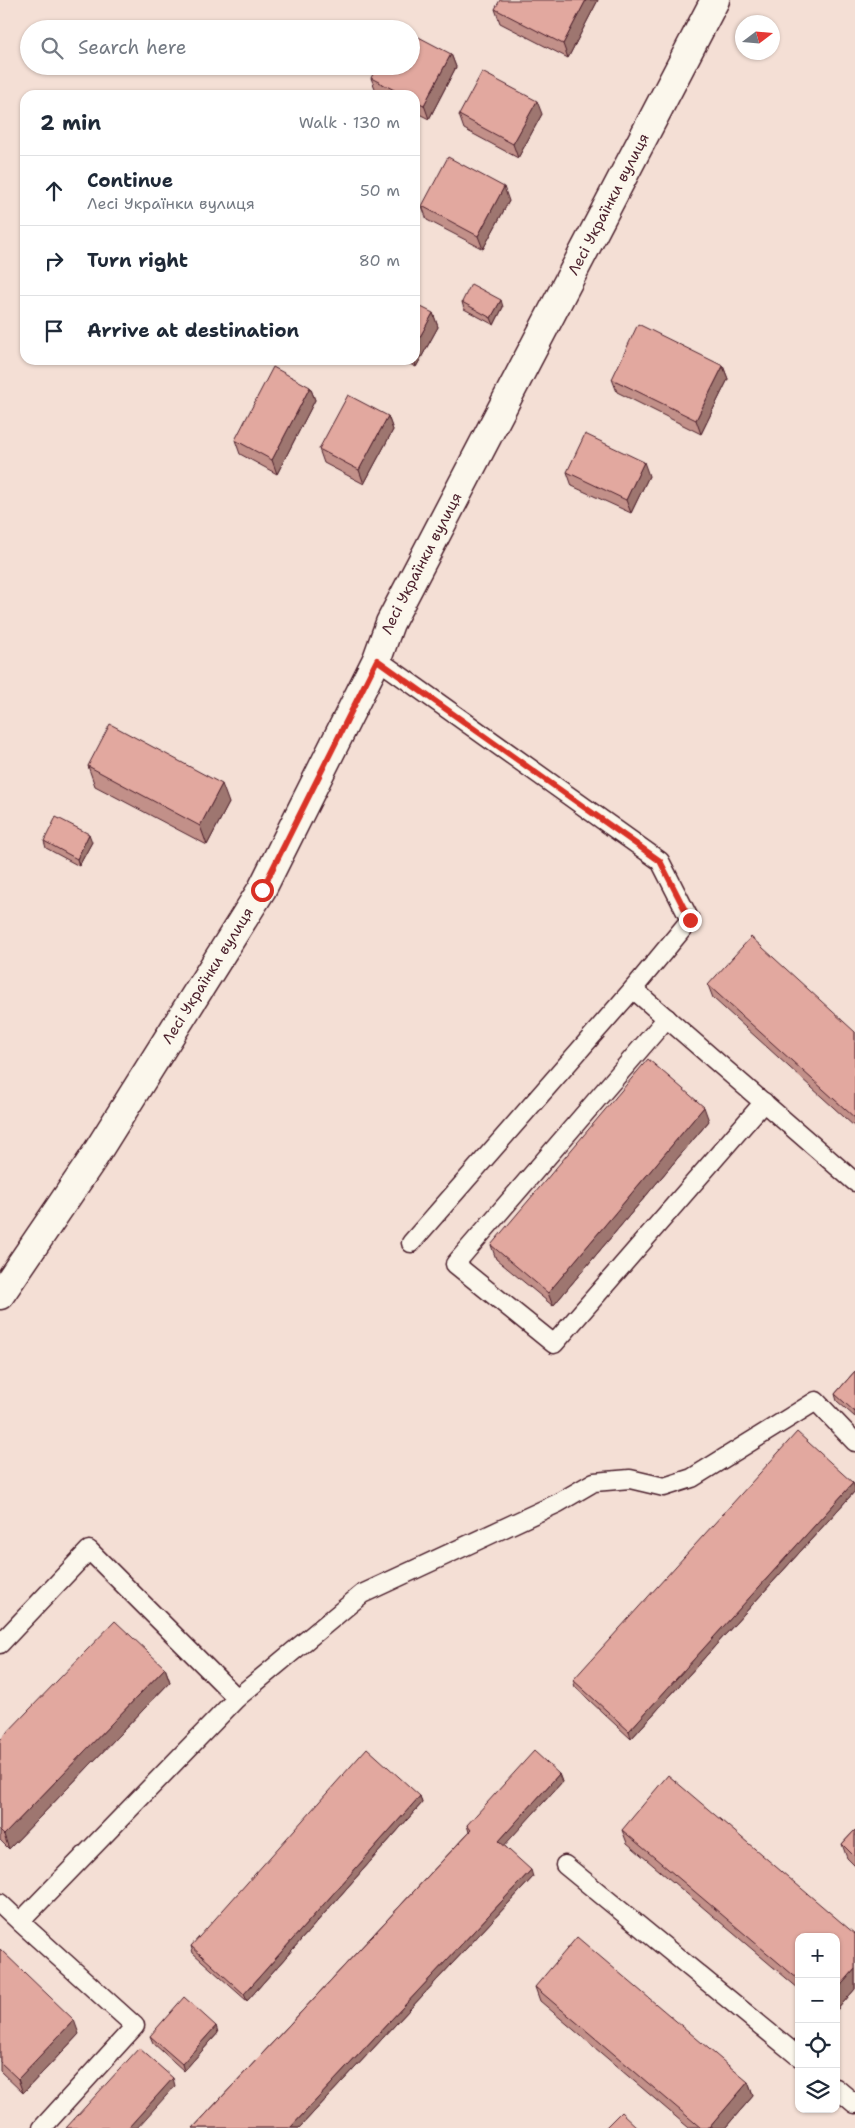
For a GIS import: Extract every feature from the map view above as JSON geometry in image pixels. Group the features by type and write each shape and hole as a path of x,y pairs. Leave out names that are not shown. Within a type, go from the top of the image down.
{"street":[{"name":"Лесі Українки вулиця","path":"0,1295 92,1160 262,890 377,660 390,623 715,0"}],"lane":[{"path":"377,660 660,861 690,920 411,1243"},
{"path":"633,988 855,1182"},
{"path":"667,1018 455,1264 554,1344 764,1102"},
{"path":"20,1922 237,1698 362,1594 558,1503 594,1482 630,1478 664,1487 692,1478 816,1401 855,1442"},
{"path":"0,1644 90,1550 237,1698"},
{"path":"564,1865 795,2054"},
{"path":"0,1903 135,2026 42,2128"},
{"path":"840,2091 855,2104"}],"building":[{"path":"500,0 586,0 563,44 495,9"},
{"path":"420,38 451,54 424,105 420,103 420,90 394,90 371,78 372,75 420,75"},
{"path":"482,72 537,101 513,144 459,115"},
{"path":"448,157 504,187 478,236 422,206"},
{"path":"471,284 501,300 491,318 462,302"},
{"path":"420,306 433,313 420,337"},
{"path":"638,324 723,366 696,420 612,379"},
{"path":"273,367 310,387 272,460 235,440"},
{"path":"348,395 388,416 359,470 319,449"},
{"path":"585,434 644,462 626,500 567,472"},
{"path":"110,724 222,784 200,826 88,766"},
{"path":"56,817 89,834 77,859 44,841"},
{"path":"751,937 855,1032 855,1118 708,985"},
{"path":"648,1059 704,1107 548,1293 491,1245"},
{"path":"855,1371 855,1412 835,1394"},
{"path":"797,1432 853,1483 629,1731 573,1680"},
{"path":"115,1621 165,1668 4,1835 0,1831 0,1740"},
{"path":"367,1748 420,1796 244,1994 191,1946"},
{"path":"534,1751 559,1774 499,1841 531,1870 290,2128 193,2128 471,1830 467,1825"},
{"path":"668,1775 855,1934 855,1969 840,1986 840,1933 795,1933 795,1977 622,1830"},
{"path":"855,1830 855,1857 842,1844"},
{"path":"577,1937 748,2082 709,2128 701,2128 535,1987"},
{"path":"0,1949 74,2020 18,2079 0,2062"},
{"path":"184,1997 216,2026 182,2064 150,2036"},
{"path":"139,2048 173,2078 128,2128 66,2128"},
{"path":"621,2112 638,2128 605,2128"}],"route":[{"path":"262,890 377,660 660,861 690,920"}]}
